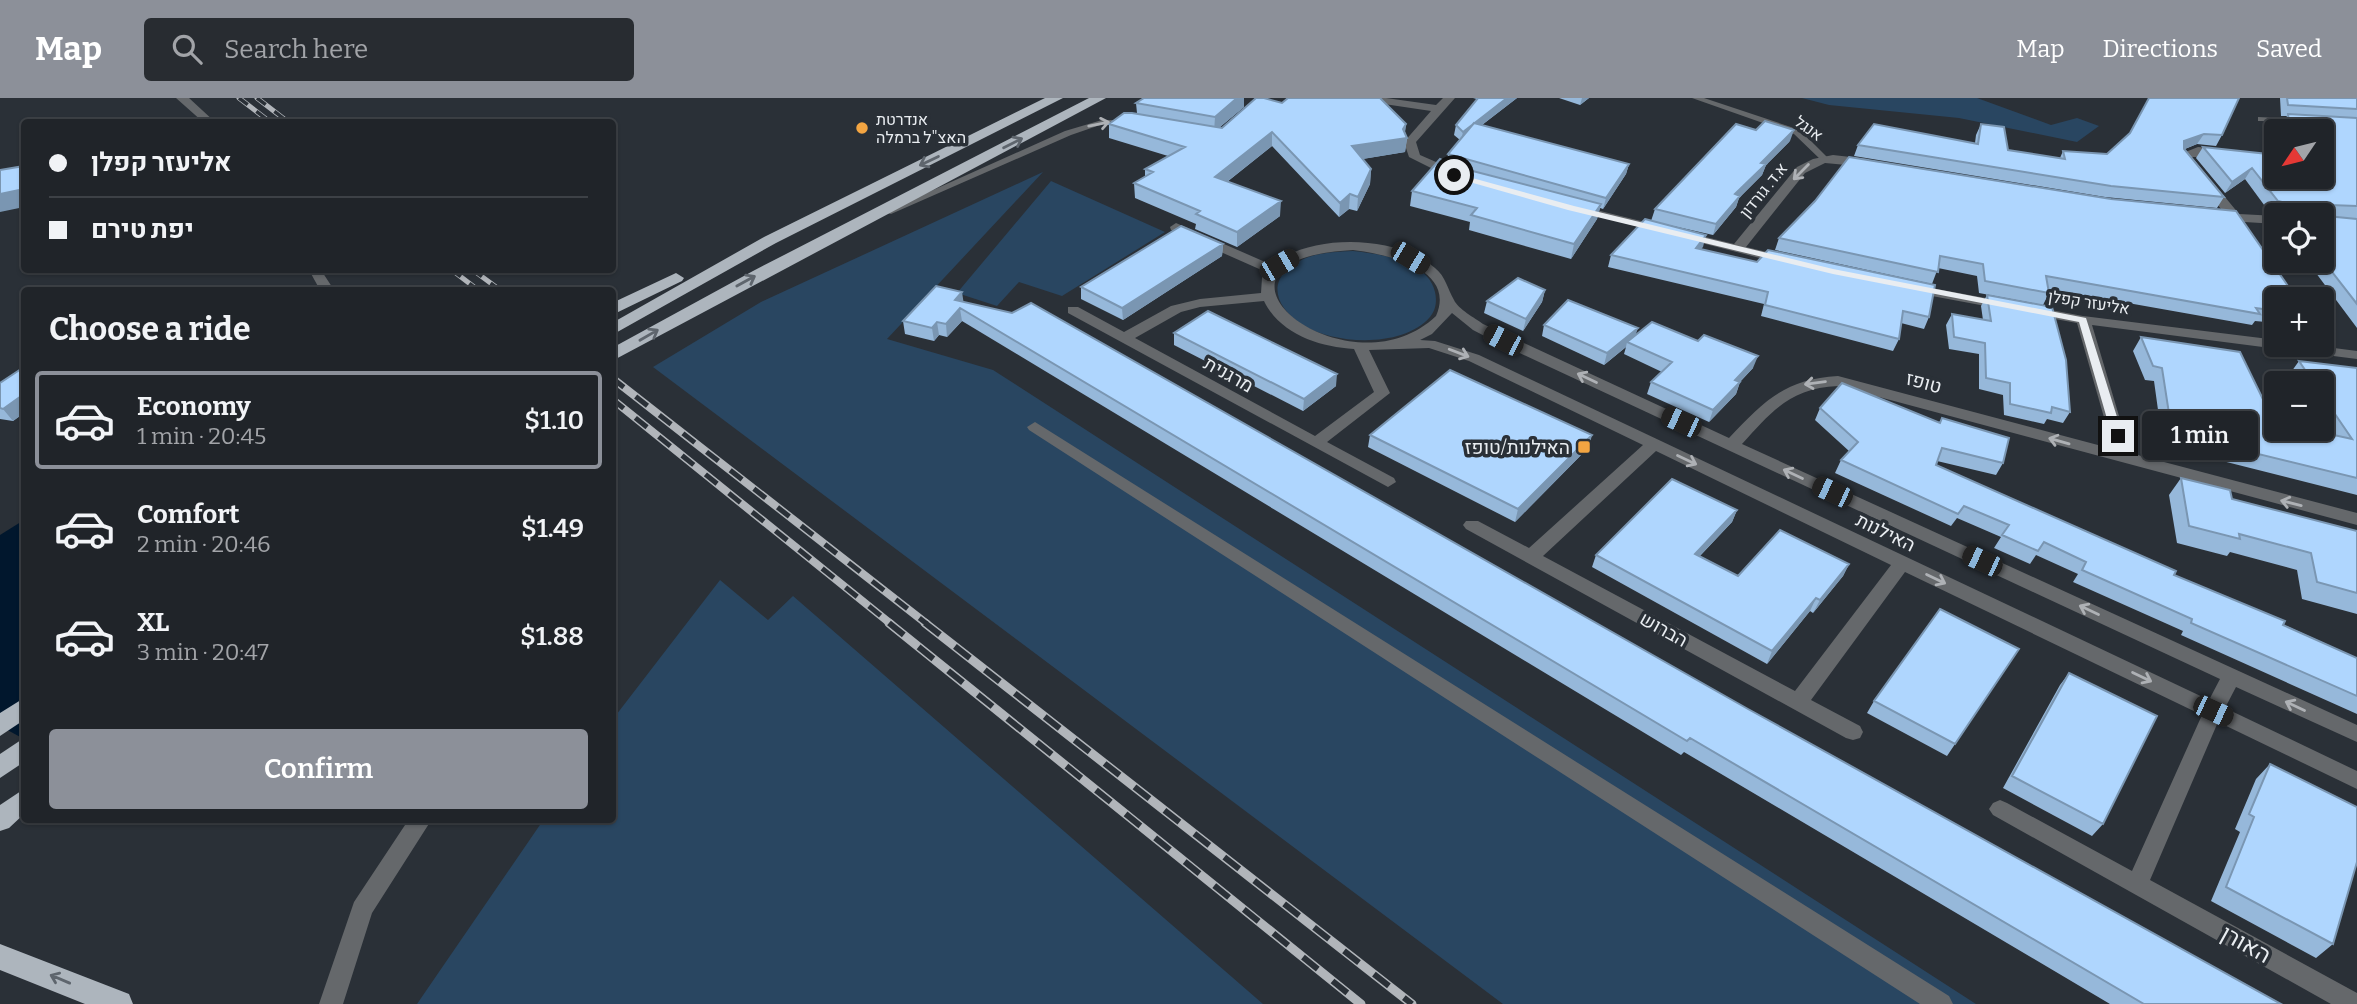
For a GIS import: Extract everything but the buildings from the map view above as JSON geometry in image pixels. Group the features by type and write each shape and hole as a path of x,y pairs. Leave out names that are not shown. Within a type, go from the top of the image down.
{"highway":[{"path":"616,327 662,293 719,258 770,240 1056,98"},
{"path":"616,354 686,314 1099,98"},
{"path":"616,309 662,293"},
{"path":"0,727 21,710"},
{"path":"0,768 21,750"},
{"path":"0,820 21,802"},
{"path":"0,957 119,1004"}],"street":[{"path":"182,98 206,119"},
{"path":"1364,98 1437,109"},
{"path":"1449,98 1410,142 1415,157 1468,179"},
{"path":"2235,218 2184,155 2198,151 2238,154"},
{"path":"1825,158 1884,166"},
{"name":"א.ד. גורדון","path":"1737,249 1801,170 1813,161 1825,158"},
{"path":"1558,205 1797,263"},
{"path":"2197,215 2264,219"},
{"path":"1176,227 1275,271"},
{"path":"1324,247 1383,249 1410,258 1429,270 1443,286 1448,303 1441,320 1428,329 1392,344 1360,346 1327,341 1298,331 1276,314 1266,297 1268,280 1275,271 1300,253 1324,247"},
{"name":"אליעזר קפלן","path":"1897,285 2083,320 2357,355"},
{"path":"1124,338 1176,309 1200,303 1266,297"},
{"name":"האילנות","path":"1448,303 1478,327 2357,734"},
{"name":"מרגנית","path":"1073,310 1388,482"},
{"path":"2083,320 2124,459"},
{"name":"האילנות","path":"1392,344 1430,344 1450,349 2357,780"},
{"path":"1316,443 1382,393 1360,346"},
{"name":"טופז","path":"1732,445 1780,396 1794,386 1815,381 1838,381 2357,519"},
{"path":"1035,427 1941,1004"},
{"path":"1530,556 1654,444"},
{"name":"הברוש","path":"1472,526 1853,732"},
{"path":"1798,702 1902,563"},
{"path":"2137,884 2213,711 2232,677"},
{"name":"האורן","path":"2000,809 2354,1004"},
{"path":"331,1004 362,909 418,823"}],"lane":[{"name":"אנגל","path":"1696,98 1797,132 1825,158"},
{"path":"855,225 940,191 1068,133 1102,122 1143,125"}],"shaded area":[{"path":"1802,98 1977,98 2051,125 2077,118 2099,126 2077,142 1959,118 1829,105"},
{"path":"1043,172 887,339 993,370 1976,1004 1503,1004 653,367 761,302"},
{"path":"1051,181 1165,232 1062,296 1019,282 997,306 957,293"},
{"path":"1353,251 1402,261 1423,273 1431,281 1436,295 1435,308 1430,317 1403,334 1368,340 1333,337 1317,332 1292,317 1279,299 1279,281 1284,272 1312,256"},
{"path":"21,522 21,737 0,726 0,535"},
{"path":"720,580 768,620 793,596 1263,1004 417,1004 541,823 616,823 616,715"}],"railway":[{"path":"239,98 266,119"},
{"path":"257,98 284,119"},
{"path":"456,273 474,287"},
{"path":"477,273 496,287"},
{"path":"616,381 927,624"},
{"path":"616,402 891,624"},
{"path":"889,623 1361,1004"},
{"path":"925,623 1412,1004"}],"place":[{"name":"אנדרטת האצ\"ל ברמלה","path":"862,128"},
{"name":"האילנות/טופז","path":"1584,447"}],"route":[{"path":"1454,175 1571,208 1833,271 1923,291 2083,320 2118,436"}]}
